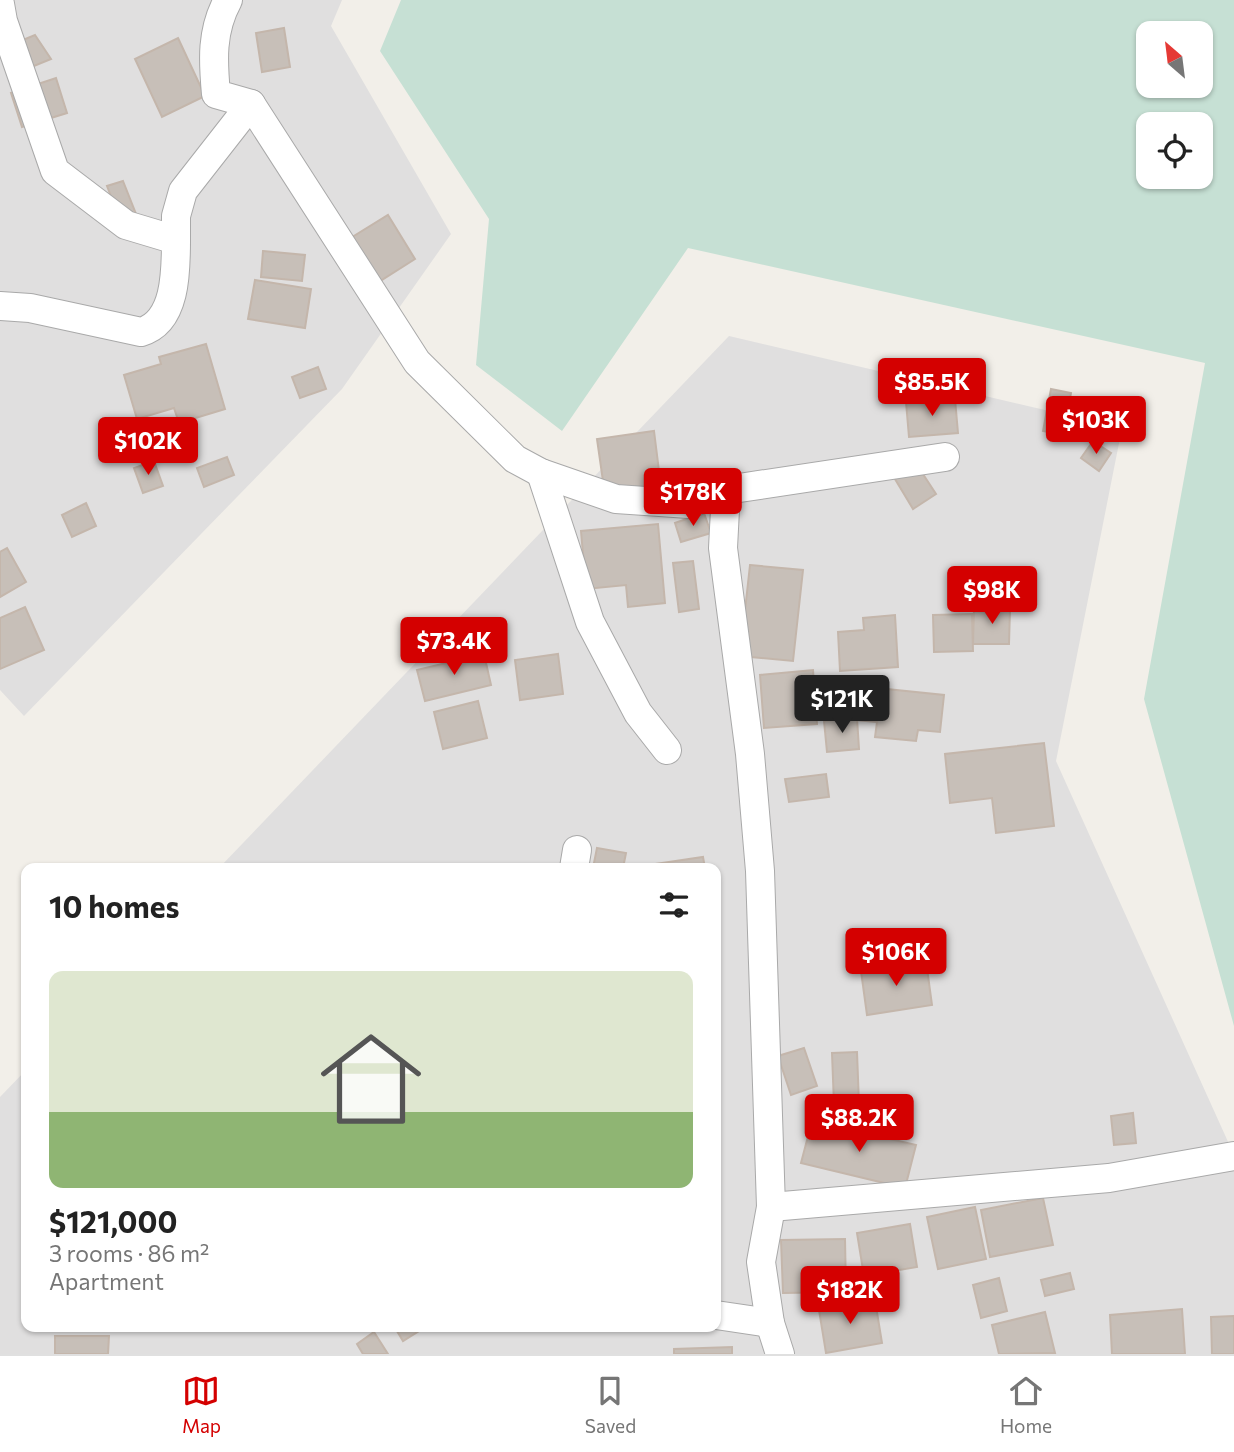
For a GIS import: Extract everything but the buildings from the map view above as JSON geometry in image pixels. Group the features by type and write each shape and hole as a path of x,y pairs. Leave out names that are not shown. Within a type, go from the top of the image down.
{"street":[{"path":"228,0 219,15 212,52 216,94 251,104 417,362 515,459 541,473 616,499 689,504 726,490 945,457"},
{"path":"0,4 55,171 126,225 176,240"},
{"path":"0,306 30,308 141,332 153,329 162,321 170,298 176,216 183,191 251,104"},
{"path":"541,473 590,622 638,713 667,750"},
{"path":"726,490 723,548 750,754 760,871 771,1207 761,1262 770,1323 780,1354"},
{"path":"771,1207 1109,1178 1234,1156"},
{"path":"721,1316 770,1323"}],"shaded area":[{"path":"0,0 342,0 331,26 451,234 342,389 24,716 0,690"},
{"path":"729,336 1122,428 1056,761 1234,1155 1234,1354 0,1354 0,1097 21,1075 21,1332 721,1332 721,863 224,863"}],"green space":[{"path":"401,0 1234,0 1234,1026 1144,699 1205,363 688,248 562,431 476,365 489,219 380,51"}]}
